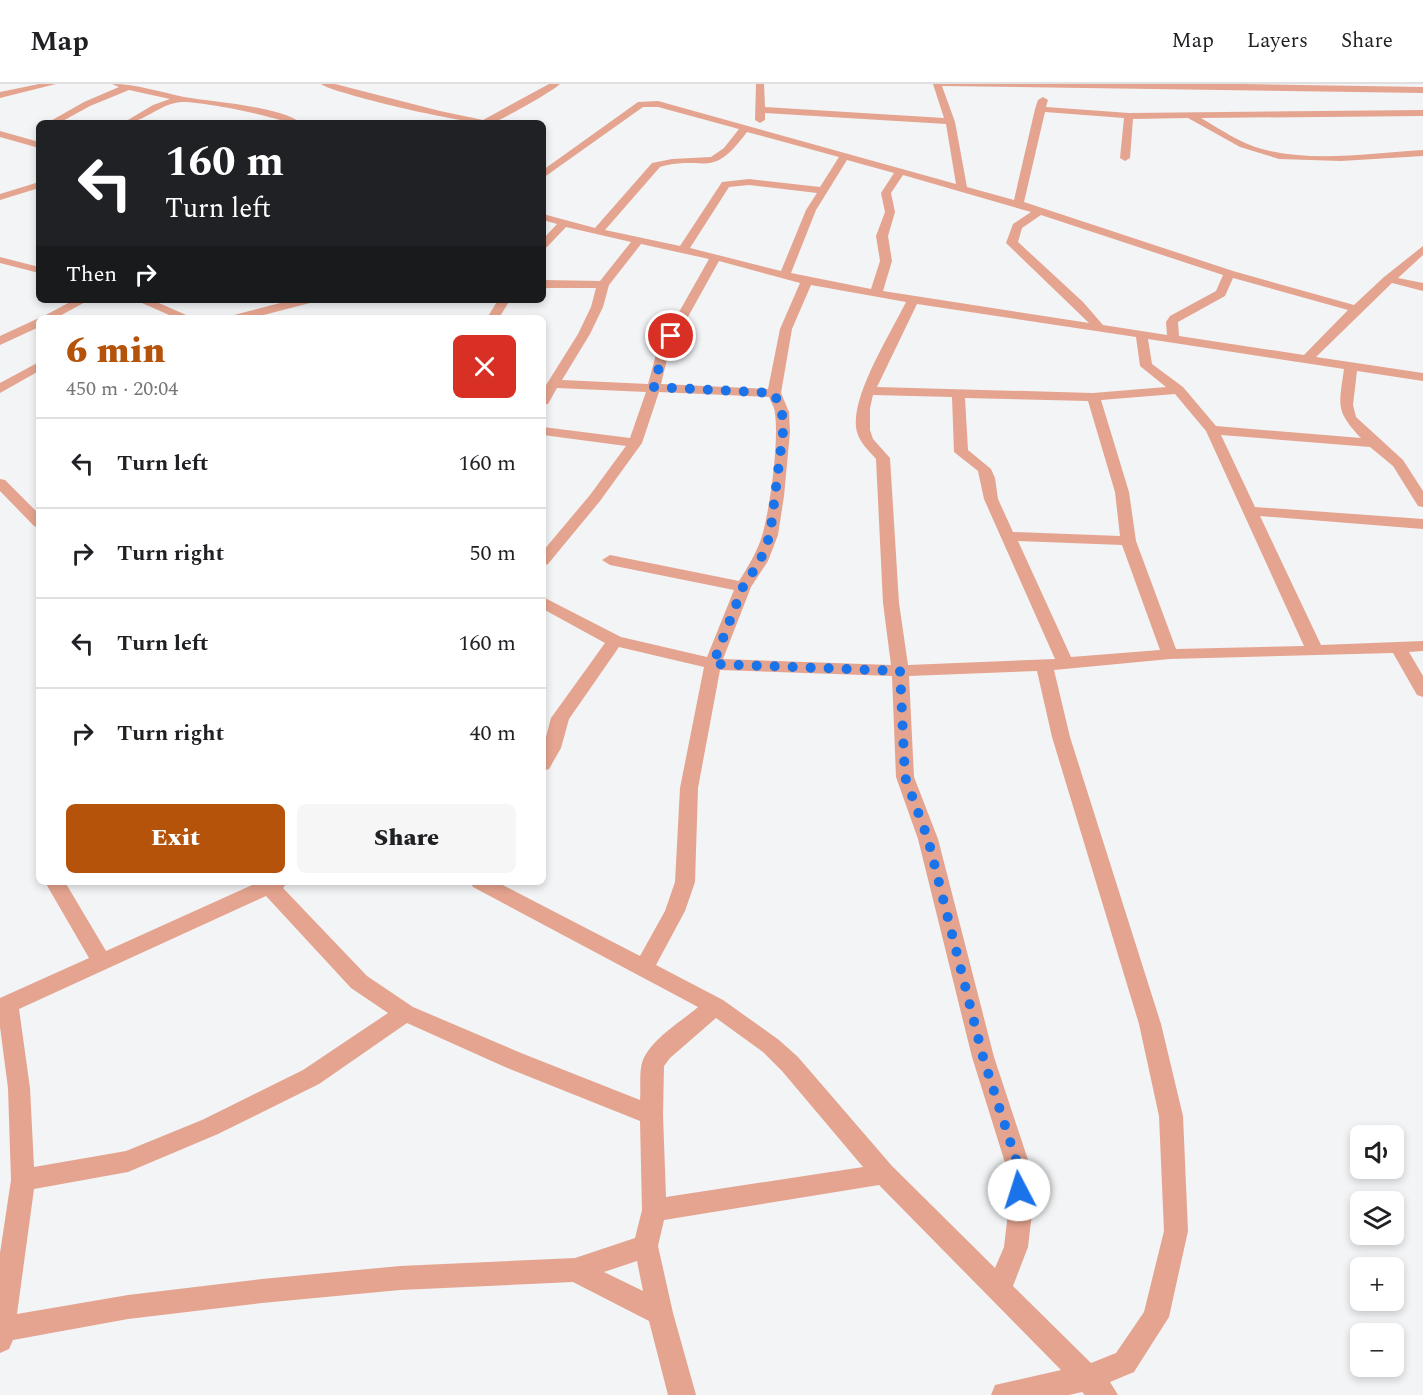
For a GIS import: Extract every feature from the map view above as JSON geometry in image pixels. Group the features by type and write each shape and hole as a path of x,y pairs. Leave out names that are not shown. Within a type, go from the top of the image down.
{"street":[{"path":"0,95 52,84"},
{"path":"116,84 286,120"},
{"path":"325,84 471,120"},
{"path":"354,92 372,84"},
{"path":"490,120 556,84"},
{"path":"758,131 761,110 760,84"},
{"path":"937,84 955,143 962,188"},
{"path":"944,84 1384,86 1423,90"},
{"path":"1018,204 1047,85"},
{"path":"58,120 87,104 128,87"},
{"path":"1408,89 1423,108"},
{"path":"133,120 156,107 182,99"},
{"path":"546,173 645,103 658,104 1018,204 1229,273 1356,309"},
{"path":"761,110 949,121"},
{"path":"1040,110 1129,116 1423,113"},
{"path":"1125,158 1129,116"},
{"path":"1191,116 1242,145 1276,156 1324,157 1423,153"},
{"path":"597,232 656,165 670,161 714,159 722,156 745,128"},
{"path":"21,140 36,132"},
{"path":"0,134 36,144"},
{"path":"785,275 811,210 845,155"},
{"path":"876,293 886,261 882,236 890,212 886,193 900,171"},
{"path":"684,249 726,184 749,182 822,190"},
{"path":"0,197 36,186"},
{"path":"1041,211 1020,221 1012,231 1012,243 1028,261 1085,308 1099,328"},
{"path":"546,218 597,232 684,249 807,281 913,300 1423,377"},
{"path":"546,242 563,224"},
{"path":"546,396 584,334 597,307 603,285 638,241"},
{"path":"1307,359 1356,309 1423,249"},
{"path":"546,557 595,498 635,443 654,387 663,351 716,257"},
{"path":"0,260 36,269"},
{"path":"1173,339 1172,322 1174,319 1221,293 1229,273"},
{"path":"1388,279 1423,287"},
{"path":"644,968 675,911 686,882 689,788 713,664 743,587 760,561 770,535 777,496 783,432 782,412 774,393 786,330 807,281"},
{"path":"546,284 603,285"},
{"path":"913,300 868,391 862,408 862,430 867,440 883,458 891,603 900,671 905,777 928,839 983,1057 1018,1166 1020,1214 1016,1247 999,1290"},
{"path":"52,315 77,303"},
{"path":"149,303 179,315"},
{"path":"249,315 295,303"},
{"path":"0,341 36,323"},
{"path":"1142,334 1146,366 1178,390 1212,430 1315,651"},
{"path":"1351,366 1346,405 1350,418 1374,443 1398,463 1423,504"},
{"path":"0,389 36,368"},
{"path":"554,384 774,393"},
{"path":"868,391 1093,396 1178,390"},
{"path":"958,393 961,452 984,469 988,478 991,499 1009,536 1035,602 1054,664 1061,737 1150,1024 1171,1116 1176,1231 1156,1317 1125,1363 1096,1386 1005,1395"},
{"path":"1093,396 1120,482 1128,541 1170,654"},
{"path":"1212,430 1374,443"},
{"path":"546,431 635,443"},
{"path":"0,483 36,520"},
{"path":"1251,512 1423,524"},
{"path":"1009,536 1128,541"},
{"path":"610,560 743,587"},
{"path":"546,604 615,641 713,664 900,671 1054,664 1170,654 1423,646"},
{"path":"546,759 552,748 560,718 615,641"},
{"path":"1398,647 1423,691"},
{"path":"57,885 102,962"},
{"path":"272,885 4,1006 19,1088 23,1179 1,1335 128,1307 274,1290 400,1278 575,1270 646,1246"},
{"path":"275,885 360,982 405,1013 513,1060 651,1115"},
{"path":"486,885 715,1006 771,1046 790,1064 884,1174 1096,1386"},
{"path":"682,1395 660,1313 646,1246 654,1210 651,1115 653,1064 663,1051 715,1006"},
{"path":"23,1179 128,1161 210,1127 311,1077 405,1013"},
{"path":"654,1210 884,1174"},
{"path":"575,1270 660,1313"}],"route":[{"path":"671,336 663,351 654,387 774,393 782,412 781,463 770,535 760,561 743,587 713,664 900,671 905,777 928,839 983,1057 1018,1166 1019,1190"}]}
